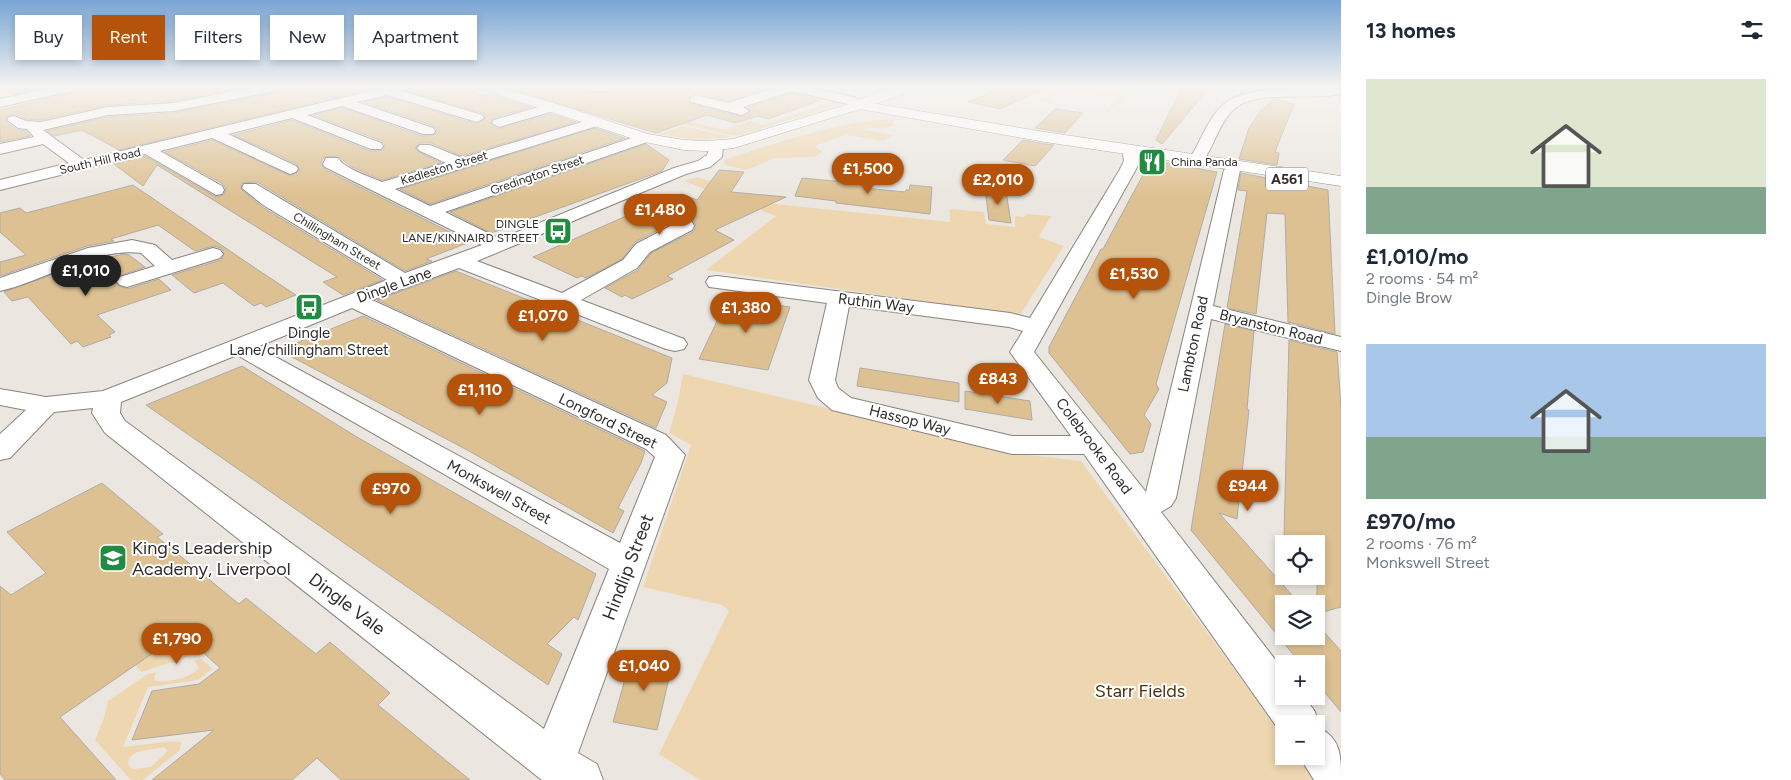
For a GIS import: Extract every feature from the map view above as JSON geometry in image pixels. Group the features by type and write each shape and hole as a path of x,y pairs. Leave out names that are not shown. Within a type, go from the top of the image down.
{"main road":[{"name":"A561","path":"599,123 645,138 658,147 731,152 813,123"},
{"name":"A561","path":"955,123 1341,188"},
{"name":"A561","path":"968,123 1045,137 1198,158 1341,181"}],"street":[{"path":"20,123 38,126 50,123"},
{"name":"South Hill Road","path":"0,185 254,123"},
{"path":"318,123 376,146"},
{"path":"406,123 428,131"},
{"name":"Kedleston Street","path":"380,188 590,123"},
{"path":"1198,158 1218,123"},
{"path":"38,126 34,130 81,165"},
{"path":"214,133 290,169"},
{"name":"Gredington Street","path":"429,212 645,138"},
{"path":"0,149 46,139"},
{"path":"419,146 460,162"},
{"path":"148,150 216,190"},
{"path":"680,171 692,150"},
{"name":"Dingle Lane","path":"0,397 46,405 108,398 353,300 500,246 680,171 704,164 712,160 715,150"},
{"name":"Colebrooke Road","path":"1131,154 1132,161 1022,352 1293,715"},
{"path":"338,167 500,246"},
{"name":"Lambton Road","path":"1141,509 1160,498 1232,170"},
{"name":"Chillingham Street","path":"250,188 404,282"},
{"path":"563,301 630,264 643,248 685,226"},
{"path":"0,285 84,257 124,246 147,248 169,268"},
{"path":"127,281 214,254"},
{"path":"459,261 675,344"},
{"name":"Ruthin Way","path":"717,282 1010,320 1036,327"},
{"name":"Hassop Way","path":"839,298 822,380 827,392 842,404 1012,445 1093,445"},
{"name":"Longford Street","path":"353,300 656,442 670,455"},
{"name":"Bryanston Road","path":"1201,310 1341,344"},
{"name":"Monkswell Street","path":"238,346 629,564"},
{"name":"Dingle Vale","path":"108,398 106,412 114,427 567,771"},
{"path":"0,451 46,405"},
{"name":"Hindlip Street","path":"567,771 629,564 670,455"},
{"path":"1325,758 1341,780"}],"green space":[{"path":"682,123 698,123 725,130 743,123 763,125 778,123 737,136"},
{"path":"852,123 893,123 892,127 862,129 892,135 884,141 845,135 815,146 822,152 815,157 775,158 746,170 725,165 724,160 781,141"},
{"path":"683,126 731,137 695,140 659,134"},
{"path":"697,177 725,185 736,198 746,201 950,222 950,209 984,212 986,224 1015,227 1015,216 1024,217 1028,214 1051,216 1039,237 1064,246 1020,315 706,270 776,216 684,181"},
{"name":"Starr Fields","path":"683,374 1019,454 1081,461 1275,725 1275,765 1304,765 1315,780 700,780 659,754 729,611 722,605 643,587 691,445 669,433 678,402"},
{"path":"188,629 201,650 196,654 142,672 135,665"},
{"path":"202,659 212,669 198,680 148,687 123,747 173,741 181,742 180,750 143,780 131,780 95,740 104,718 108,701 148,674 157,672 154,677 156,681 179,679 190,675 199,668 194,660","holes":["164,747 168,751 151,767 132,769 128,764 129,758 137,752"]}],"building":[{"path":"0,123 8,123 17,130 26,131 30,136 0,142"},
{"path":"80,123 228,123 119,150 82,130 54,136 47,131"},
{"path":"279,123 301,123 370,151 383,150 385,145 382,141 335,123 386,123 422,136 435,135 437,130 434,126 426,123 491,123 498,129 518,123 571,123 462,156 431,143 420,143 415,148 419,152 441,163 382,180 352,167 338,156 324,157 321,163 324,169 470,242 426,259 432,261 405,271 257,182 242,183 241,189 262,207 383,280 343,295 323,282 337,277 157,165 143,186 114,164 145,156 216,197 224,195 226,189 223,184 165,152 212,140 291,176 300,170 297,164 234,135"},
{"path":"624,123 683,123 656,133"},
{"path":"1040,123 1074,123 1065,133 1035,128"},
{"path":"1164,123 1179,123 1162,144 1156,140"},
{"path":"1252,123 1286,123 1275,152 1279,153 1277,165 1239,159"},
{"path":"595,128 625,138 430,204 400,189"},
{"path":"1023,140 1054,145 1035,166 1003,160"},
{"path":"646,144 669,160 662,171 491,233 450,212"},
{"path":"1151,160 1217,172 1156,384 1159,389 1144,415 1151,424 1143,452 1130,454 1049,353 1049,347"},
{"path":"719,170 744,172 731,192 786,197 715,230 734,240 667,276 673,279 632,299 625,295 622,297 605,288 638,270 651,253 693,232 696,227 694,221 677,220 635,242 622,259 586,278 582,276 577,278 533,257 640,210 638,212 682,194 697,200"},
{"path":"1241,173 1328,190 1335,334 1288,322 1285,214 1267,213 1256,314 1227,308 1247,191 1238,190"},
{"path":"802,178 865,184 864,188 905,192 909,190 910,185 932,187 930,214 836,203 836,201 795,196"},
{"path":"133,185 296,295 266,307 261,303 254,306 223,283 194,293 172,275 221,260 224,253 221,248 214,246 195,251 158,225 111,239 114,241 87,246 0,276 0,262 26,255 0,232 0,213 20,208 26,213"},
{"path":"985,189 1006,191 1011,223 989,220"},
{"path":"124,254 129,255 145,267 119,276 114,281 119,286 128,289 159,279 171,290 97,315 115,332 109,335 111,337 83,347 77,341 71,344 28,297 12,301 4,292 88,262"},
{"path":"456,271 672,358 667,383 652,395 667,402 656,428 377,300"},
{"path":"728,298 790,307 768,370 699,359"},
{"path":"363,316 645,451 641,463 618,508 624,511 613,533 469,451 279,350"},
{"path":"1225,324 1254,331 1247,409 1249,410 1237,519 1219,513 1275,576 1275,585 1283,585 1292,595 1275,595 1275,632 1191,530"},
{"path":"1289,340 1337,352 1341,407 1341,607 1325,611 1325,595 1317,595 1317,585 1325,585 1325,535 1284,535"},
{"path":"242,366 357,437 596,574 578,620 574,617 547,644 562,654 548,685 146,405"},
{"path":"860,368 959,383 959,402 857,386"},
{"path":"965,391 1030,401 1032,420 965,409"},
{"name":"King's Leadership Academy, Liverpool","path":"102,483 163,534 157,537 239,604 246,598 316,654 330,642 390,693 378,705 470,780 341,780 317,758 292,780 152,780 214,730 132,740 152,691 199,684 220,668 182,633 60,717 116,780 5,780 0,774 0,586 11,595 46,573 7,532"},
{"path":"1325,633 1341,651 1341,712 1325,693 1325,655 1294,655 1285,645 1325,645"},
{"path":"632,654 673,661 657,730 613,722"}],"place":[{"name":"China Panda","path":"1152,162"},
{"name":"DINGLE LANE/KINNAIRD STREET","path":"558,231"},
{"name":"Dingle Lane/chillingham Street","path":"309,307"},
{"name":"King's Leadership Academy, Liverpool","path":"113,558"}]}
